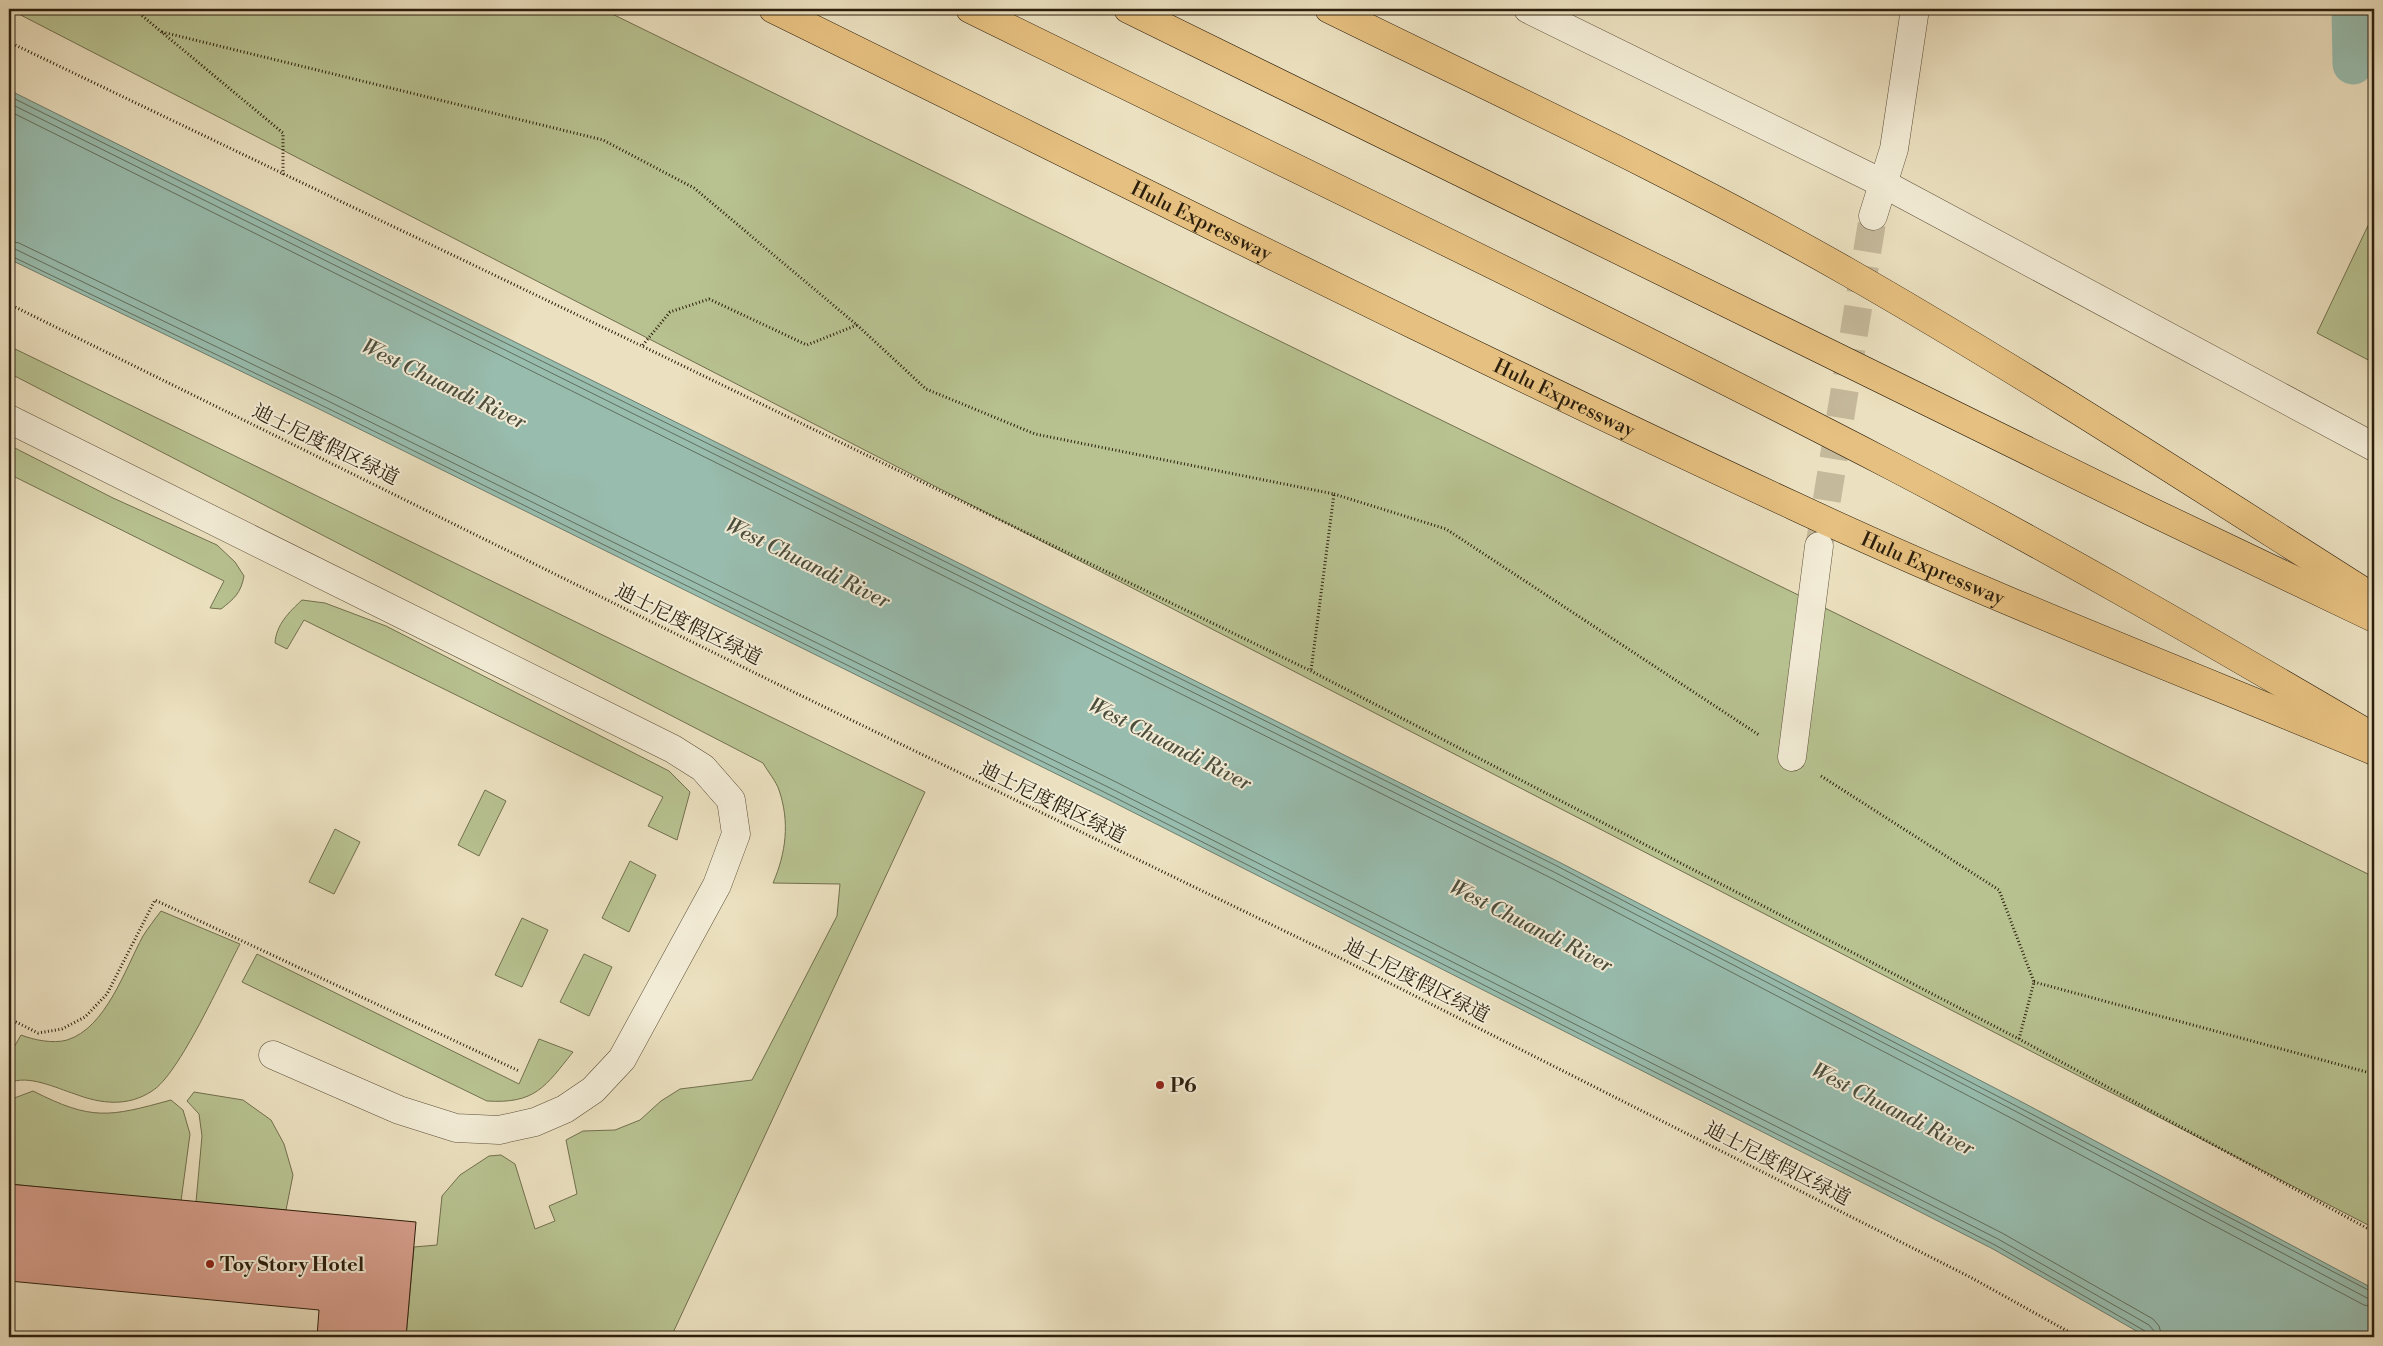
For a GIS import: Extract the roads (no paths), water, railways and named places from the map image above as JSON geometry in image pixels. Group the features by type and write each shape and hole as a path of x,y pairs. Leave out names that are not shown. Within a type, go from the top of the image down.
{"highway":[{"name":"Hulu Expressway","path":"774,9 1564,398 1797,508 1927,566 2374,752"},
{"path":"970,9 1609,323 1892,466 2189,629 2374,738"},
{"path":"1128,9 2141,507 2374,618"},
{"path":"1329,9 1655,169 1843,270 2010,368 2374,598"}],"street":[{"path":"1528,9 1884,184 2374,447"},
{"path":"1874,216 1894,149 1915,9"},
{"path":"9,418 674,749 703,768 731,800 736,834 717,885 622,1059 594,1090 566,1109 535,1122 499,1130 456,1128 400,1110 273,1055"},
{"path":"1792,757 1819,546"}],"water":[{"name":"West Chuandi River","path":"9,90 1559,862 2020,1101 2374,1289 2374,1337 2147,1337 1993,1249 1109,800 315,407 9,259"}],"waterway":[{"path":"2352,9 2353,64"}],"tunnel":[{"path":"1820,542 1873,216"}],"place":[{"name":"P6","path":"1160,1085"},
{"name":"Toy Story Hotel","path":"210,1264"}]}
